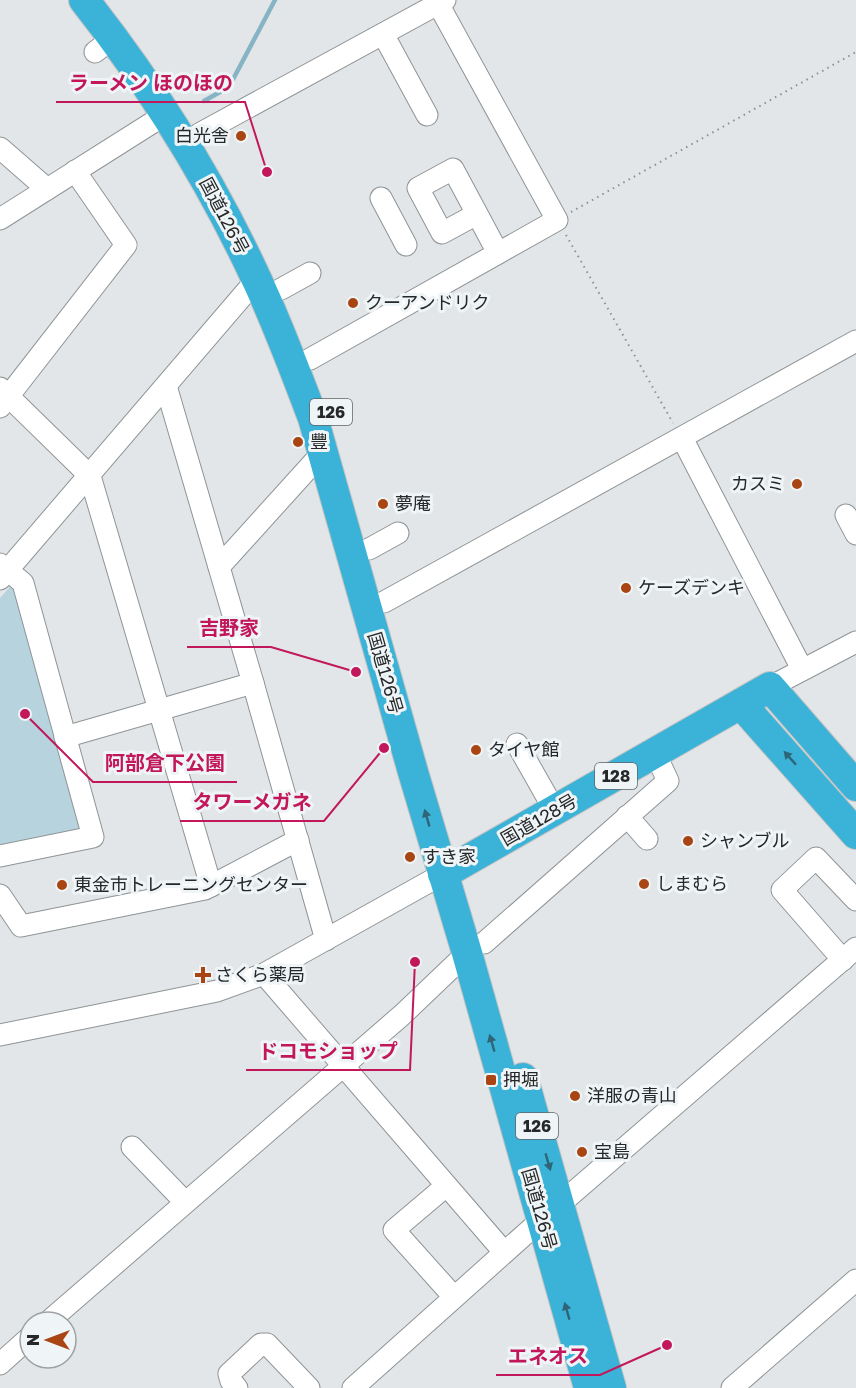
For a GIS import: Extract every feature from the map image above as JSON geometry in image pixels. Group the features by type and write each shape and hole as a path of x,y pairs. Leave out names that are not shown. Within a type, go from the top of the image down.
{"highway":[{"name":"国道126号","path":"84,0 104,45 166,114 185,143 216,200 269,284 310,359 341,442 452,869"},
{"name":"国道126号","path":"107,0 143,47 235,195 269,284 452,869 551,1212 611,1388"},
{"name":"国道128号","path":"452,869 770,687"},
{"path":"770,687 856,786"},
{"path":"741,704 810,794 856,834"},
{"name":"国道126号","path":"551,1212 589,1388"}],"street":[{"path":"199,134 440,1 557,219 310,359"},
{"path":"383,34 427,115"},
{"path":"0,219 166,114"},
{"path":"0,148 47,189"},
{"path":"75,171 126,245 3,397 90,476 211,886"},
{"path":"381,198 406,245"},
{"path":"477,214 498,253"},
{"path":"0,856 93,837 23,583 2,571 90,476 166,386 269,284 310,273"},
{"path":"384,602 856,341"},
{"path":"166,386 326,940"},
{"path":"682,438 756,564 802,669"},
{"path":"219,567 323,452"},
{"path":"846,515 856,534"},
{"path":"369,549 398,533"},
{"path":"770,687 802,669 855,645"},
{"path":"65,737 253,683"},
{"path":"517,744 555,811"},
{"path":"62,1310 668,781 655,753"},
{"path":"627,816 647,839"},
{"path":"0,895 21,926 205,889 298,840"},
{"path":"353,1388 504,1252 849,954 782,890 816,858 856,900"},
{"path":"0,1035 217,991 264,974 452,869"},
{"path":"264,974 504,1252"},
{"path":"132,1147 185,1202"},
{"path":"446,1186 394,1230 454,1297"},
{"path":"732,1388 856,1280"},
{"path":"237,1388 229,1374 261,1344 267,1344 309,1388"},
{"path":"0,1364 18,1348"}],"path":[{"path":"682,438 557,219 856,52"}],"shaded area":[{"path":"10,587 15,590 83,829 0,847 0,598"}],"waterway":[{"path":"204,101 229,87 275,0"}],"place":[{"name":"白光舎","path":"241,136"},
{"name":"ラーメン ほのほの","path":"267,172"},
{"name":"クーアンドリク","path":"353,303"},
{"name":"豐","path":"298,442"},
{"name":"カスミ","path":"797,484"},
{"name":"夢庵","path":"383,504"},
{"name":"ケーズデンキ","path":"626,588"},
{"name":"吉野家","path":"356,672"},
{"name":"阿部倉下公園","path":"25,714"},
{"name":"タワーメガネ","path":"384,748"},
{"name":"タイヤ館","path":"476,750"},
{"name":"シャンブル","path":"688,841"},
{"name":"すき家","path":"410,857"},
{"name":"しまむら","path":"644,884"},
{"name":"東金市トレーニングセンター","path":"62,885"},
{"name":"ドコモショップ","path":"415,962"},
{"name":"さくら薬局","path":"203,975"},
{"name":"押堀","path":"491,1080"},
{"name":"洋服の青山","path":"575,1096"},
{"name":"宝島","path":"582,1152"},
{"name":"エネオス","path":"667,1345"}]}
